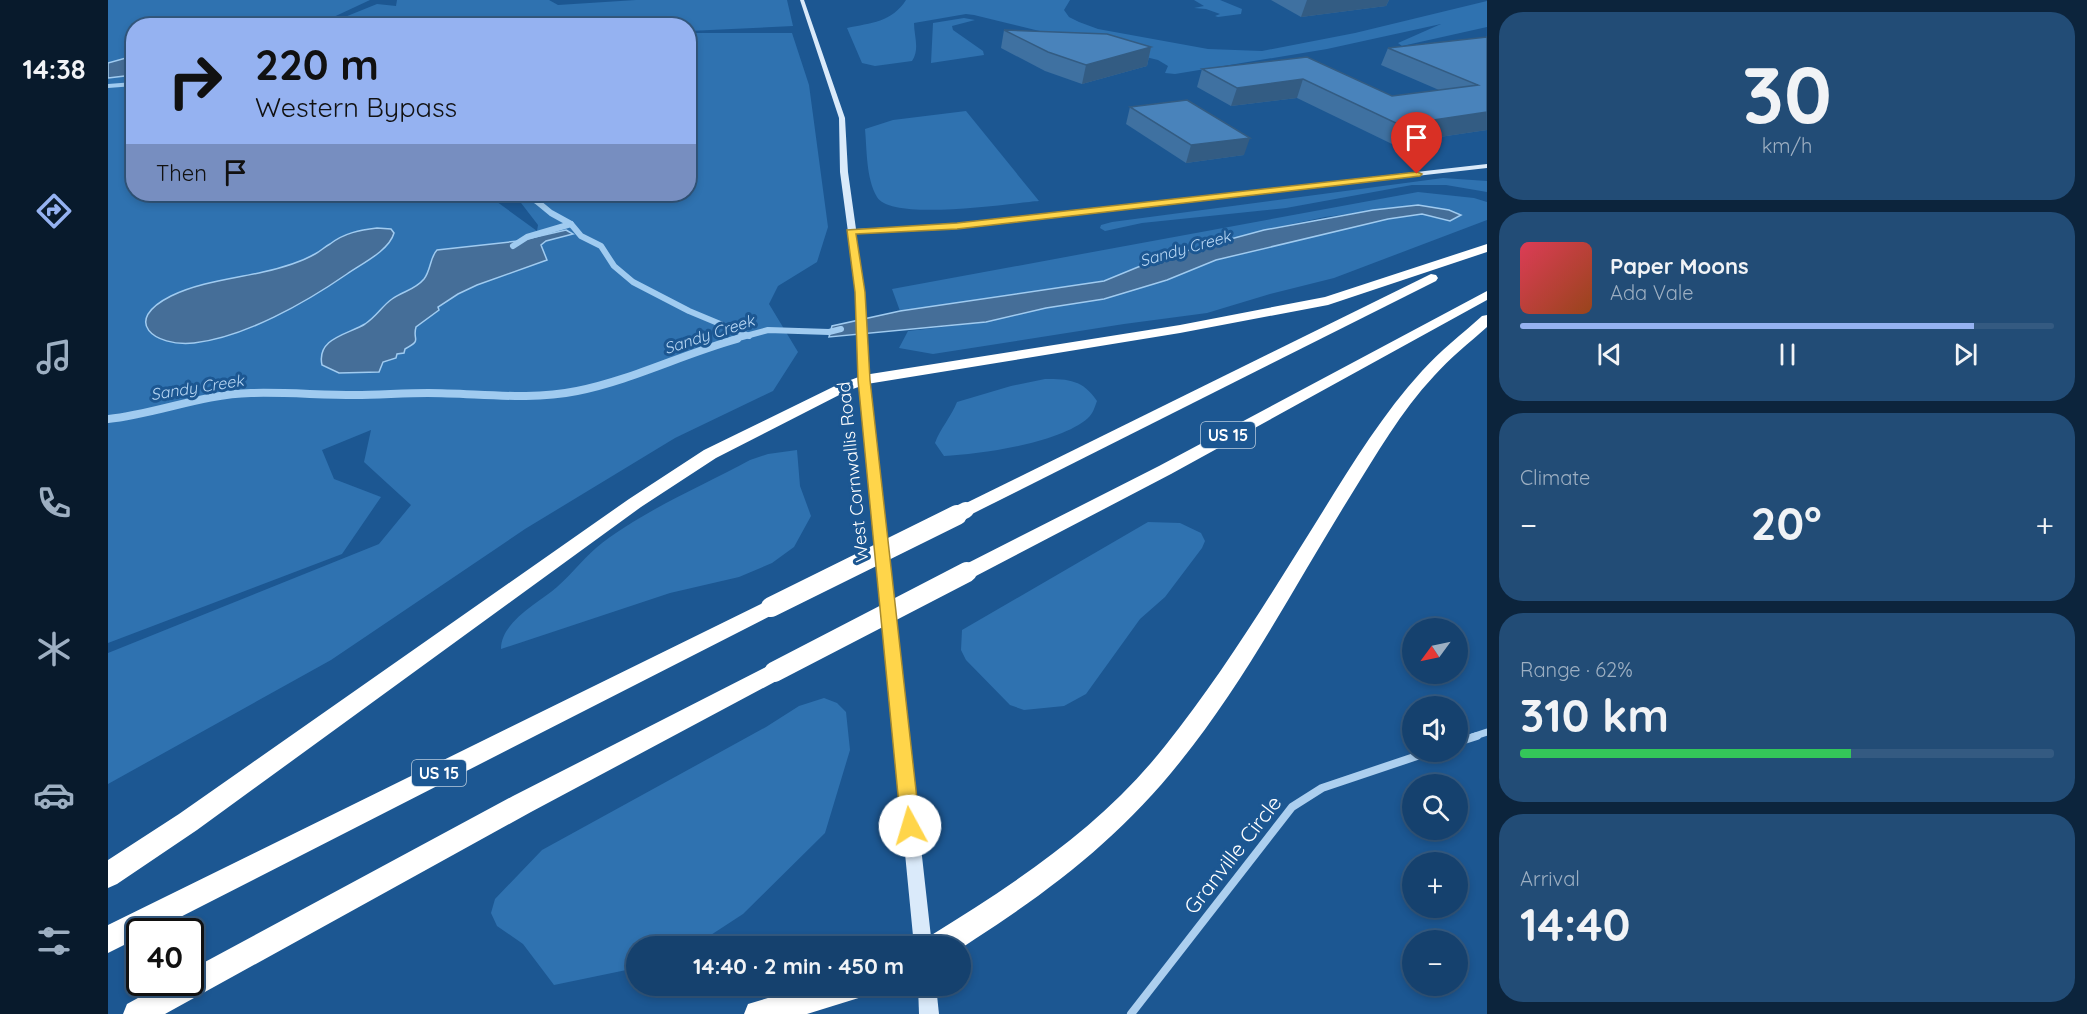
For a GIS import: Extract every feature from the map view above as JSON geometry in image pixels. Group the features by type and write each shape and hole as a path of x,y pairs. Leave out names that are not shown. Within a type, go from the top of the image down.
{"highway":[{"path":"108,875 188,822 636,502 710,454 842,388 864,380 1180,329 1328,301 1487,250"},
{"name":"US 15","path":"108,939 1487,250"},
{"name":"US 15","path":"137,1014 522,804 1165,470 1487,295"},
{"path":"956,936 1005,906 1084,846 1133,800 1171,757 1215,695 1398,410 1428,373 1487,319"},
{"path":"758,1014 820,996"}],"street":[{"name":"West Cornwallis Road","path":"802,0 843,118 844,172 860,292 864,380 922,936"},
{"path":"851,232 967,225 1487,166"},
{"path":"1468,739 1487,732"},
{"name":"Granville Circle","path":"1131,1014 1292,807 1304,797 1322,788 1402,761"},
{"path":"928,996 929,1014"}],"shaded area":[{"path":"108,0 370,0 331,18 126,18 126,201 496,201 537,231 538,225 520,201 696,201 696,33 792,33 809,85 828,227 817,262 778,286 769,304 798,352 773,391 675,438 525,529 331,660 108,784 108,653 379,544 411,505 364,462 371,430 322,450 334,479 381,497 342,554 108,643"},
{"path":"397,0 549,0 558,5 636,0 787,0 793,26 696,31 696,18 342,18 377,4 396,6"},
{"path":"906,0 1070,0 1064,10 1069,17 1098,29 1208,49 1262,51 1355,33 1487,1 1487,27 1402,46 1398,43 1441,24 1327,49 1175,74 1165,73 1168,66 1158,60 966,14 914,23 916,47 912,61 875,66 862,63 847,28 873,23 888,17"},
{"path":"1194,0 1220,0 1242,9 1241,14 1218,17 1215,16 1220,14 1194,8 1204,6"},
{"path":"964,18 975,20 952,26 953,30 983,51 984,55 931,63 933,23"},
{"path":"126,58 126,76 108,78 108,63"},
{"path":"966,111 1039,201 927,210 887,204 877,197 869,173 865,129 893,120"},
{"path":"1443,178 1487,181 1487,192 1446,185 1412,185 1286,208 1142,223 1105,231 1100,228 1101,225 1112,222"},
{"path":"1418,192 1474,198 1487,202 1487,220 1334,278 1207,313 933,354 899,348 908,331 986,322 1046,308 1104,299 1167,280 1216,260 1388,219 1422,214 1450,221 1460,215 1449,210 1418,205 1325,217 1264,230 1160,258 1104,281 900,311 892,289"},
{"path":"1418,205 1449,210 1461,215 1450,221 1422,214 1388,219 1216,260 1167,280 1104,299 1046,308 986,322 829,337 832,326 900,311 1104,281 1160,258 1264,230 1373,210"},
{"path":"377,228 391,229 394,233 387,246 381,251 313,296 254,326 213,340 194,343 166,341 149,330 146,323 148,314 156,305 182,291 290,265 315,254 335,240 358,231"},
{"path":"566,230 573,234 546,241 541,245 547,260 477,285 438,307 439,310 416,327 414,343 405,349 404,353 397,354 396,358 383,362 379,372 339,373 322,365 321,356 329,343 365,324 392,299 420,283 437,250 518,241"},
{"path":"1045,379 1068,380 1086,389 1097,401 1090,416 1075,427 1059,434 999,450 944,456 935,443 957,402 1011,386"},
{"path":"797,450 800,486 811,516 794,547 772,563 739,577 670,593 501,649 507,630 514,621 557,587 613,535 671,501 750,460 768,454"},
{"path":"1148,522 1180,523 1201,533 1205,541 1165,597 1140,619 1086,694 1064,706 1024,710 1010,705 966,660 961,650 962,630"},
{"path":"824,698 837,703 846,712 850,750 825,833 743,914 709,936 626,936 626,970 554,985 523,944 497,926 491,913 495,899 542,850 766,727 799,706"}],"building":[{"path":"1004,30 1107,34 1151,47 1086,65 1048,52"},
{"path":"1487,37 1487,112 1400,125 1303,79 1237,88 1202,69 1307,57 1392,96 1478,85 1388,48"},
{"path":"1187,100 1250,138 1191,145 1130,107"}],"waterway":[{"path":"108,86 126,85"},
{"path":"536,201 551,213 571,224"},
{"path":"513,246 527,237 571,224"},
{"path":"571,224 581,236 601,246 614,266 633,282 689,311 748,335"},
{"name":"Sandy Creek","path":"748,335 768,330 829,332 841,329"},
{"name":"Sandy Creek","path":"731,340 748,335"},
{"name":"Sandy Creek","path":"108,419 197,400 251,393 355,395 428,393 522,396 559,394 618,380 737,339"}],"route":[{"path":"910,826 864,380 860,292 851,232 957,226 1417,174"}]}
